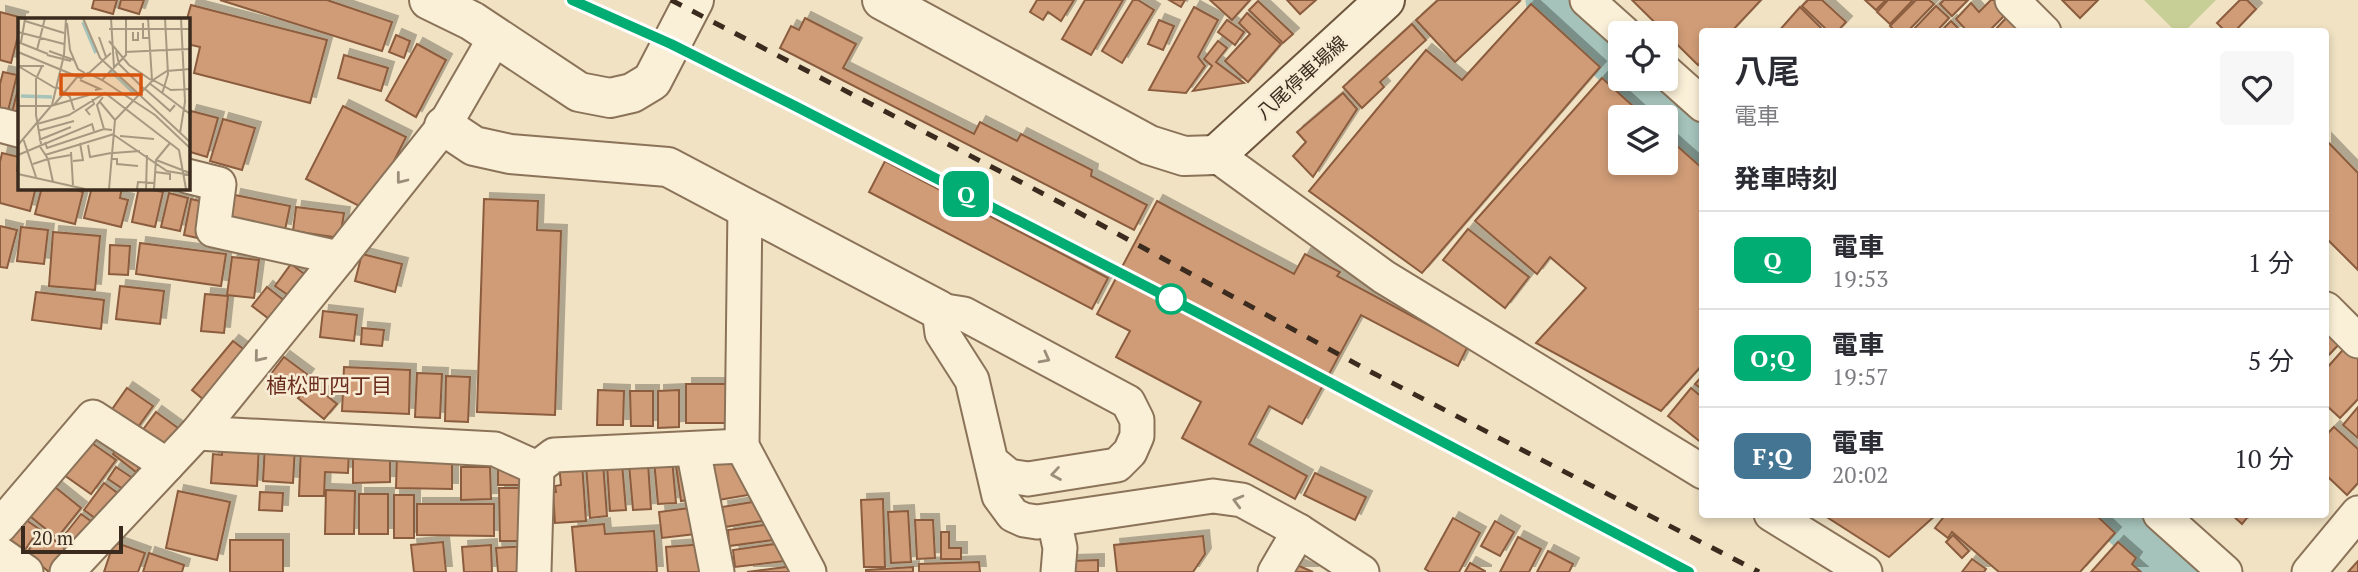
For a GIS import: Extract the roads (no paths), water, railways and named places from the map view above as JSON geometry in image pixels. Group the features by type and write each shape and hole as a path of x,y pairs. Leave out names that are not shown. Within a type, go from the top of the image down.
{"street":[{"path":"429,0 472,21 579,92 610,98 632,93 652,81 694,0"},
{"path":"882,0 1149,145 1184,156 1216,155 1384,277 1699,470"},
{"name":"八尾停車場線","path":"1216,155 1385,0"},
{"path":"1587,0 1611,21"},
{"path":"2012,0 2040,28"},
{"path":"67,572 197,433 339,258 444,126 496,36"},
{"path":"1678,83 1699,101"},
{"path":"0,125 18,130"},
{"path":"444,126 474,146 510,154 668,167 939,310 964,314 1128,402 1137,420 1137,436 1130,452 1118,465 1028,479 1009,476 992,462"},
{"path":"189,176 219,184 213,230 339,258"},
{"path":"745,207 742,446 809,572"},
{"path":"939,310 942,333 972,380 999,496 1013,515 1024,520 1054,520 1213,496 1242,500 1298,531 1362,572"},
{"path":"2329,312 2358,341"},
{"path":"972,380 974,363 982,353 1012,340"},
{"path":"0,526 93,417 167,465"},
{"path":"197,433 495,449 537,468"},
{"path":"537,468 554,455 742,446"},
{"path":"693,449 717,572"},
{"path":"534,572 537,468"},
{"path":"2309,572 2358,513"},
{"path":"1777,518 1865,572"},
{"path":"2164,518 2225,572"},
{"path":"1054,520 1060,548 1058,572"},
{"path":"1275,572 1298,531"},
{"path":"0,554 26,572"}],"waterway":[{"path":"1556,0 1608,47"},
{"path":"1656,91 1699,129"},
{"path":"2128,518 2187,572"}],"railway":[{"path":"572,0 838,129 1689,572"},
{"path":"671,0 1061,203 1373,373 1759,572"}],"train":[{"name":"Q","path":"572,0 671,44 795,106 1204,316 1689,572"}],"district":[{"name":"植松町四丁目","path":"329,385"}]}
